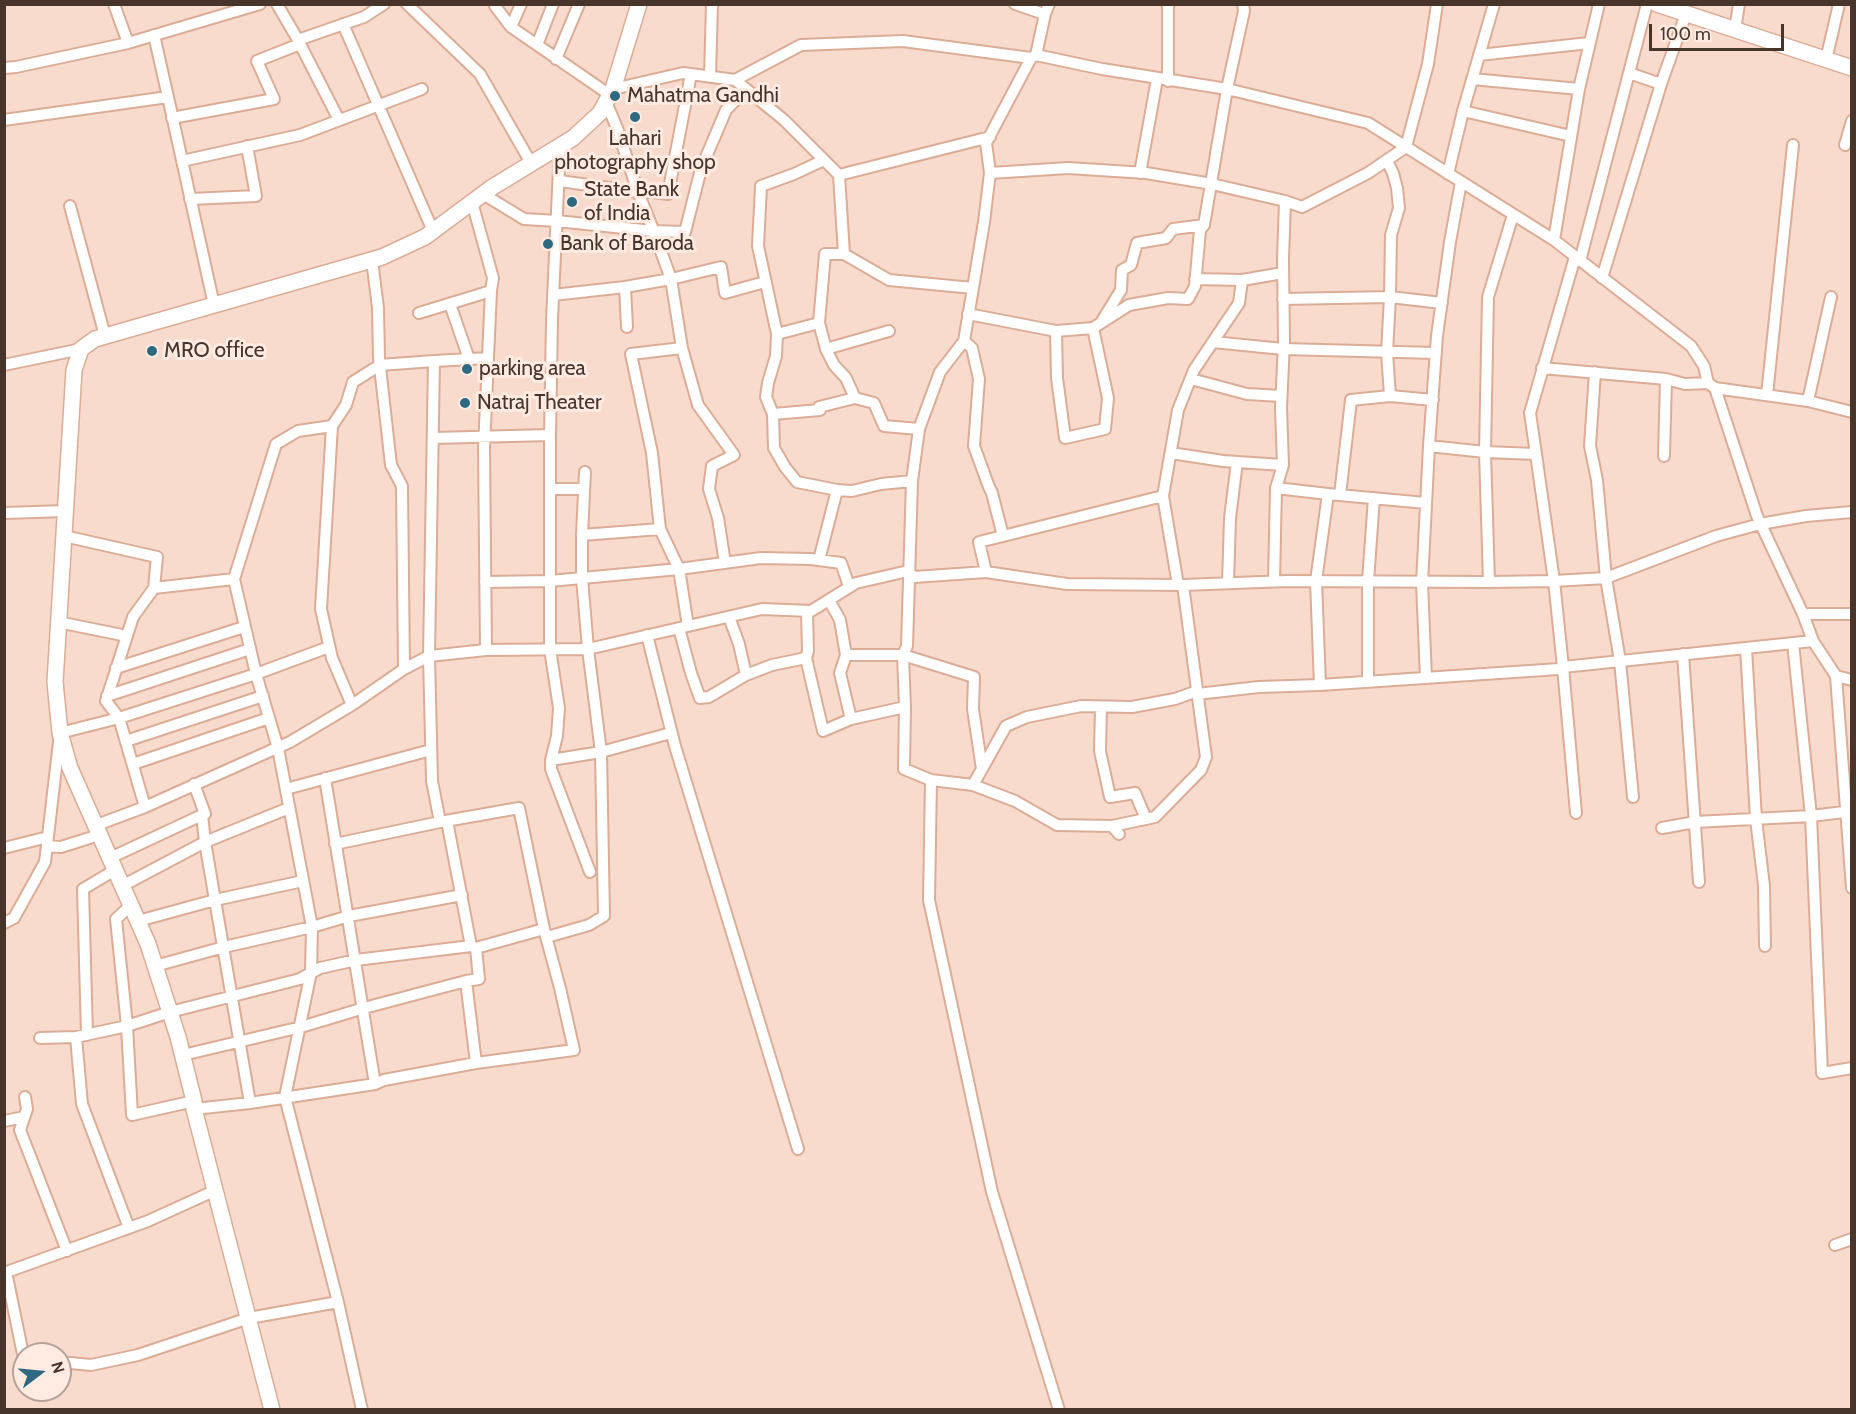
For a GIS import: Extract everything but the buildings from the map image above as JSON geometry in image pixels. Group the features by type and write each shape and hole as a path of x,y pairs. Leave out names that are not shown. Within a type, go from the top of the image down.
{"main road":[{"path":"272,1410 183,1055 170,1012 138,921 69,768 60,733 55,682 74,370 81,349 95,339 382,257 425,237 477,198 573,138 600,112 610,95 639,4"},
{"path":"1657,4 1692,12 1735,30 1851,68"}],"street":[{"path":"114,4 128,43"},
{"path":"5,67 16,67 128,43 260,4"},
{"path":"277,4 339,120"},
{"path":"172,118 274,99 257,61 364,17 384,4"},
{"path":"407,4 480,74 531,163"},
{"path":"511,27 520,4"},
{"path":"537,45 553,4"},
{"path":"556,59 579,4"},
{"path":"710,77 712,4"},
{"path":"1015,4 1046,10 1033,57 986,143 990,173 964,341 940,372 919,429 912,481 907,646 903,655 904,768 931,780 973,785 1015,801 1057,825 1116,830 1155,817 1201,770 1206,757 1181,585 1163,496 1178,410 1194,370 1239,303 1242,280"},
{"path":"1140,173 1162,80 1168,4"},
{"path":"968,314 1056,331 1096,326 1129,305 1168,298 1188,299 1195,286 1200,230 1204,225 1212,184 1227,89 1244,11 1243,4"},
{"path":"990,173 1068,168 1140,173 1212,184 1302,207 1340,189 1406,147 1428,64 1437,4"},
{"path":"1448,174 1463,111 1494,4"},
{"path":"1554,240 1571,136 1599,4"},
{"path":"1576,813 1554,580 1530,413 1542,368 1578,259 1647,4"},
{"path":"1735,30 1739,4"},
{"path":"1826,60 1839,4"},
{"path":"495,5 511,27 610,95 617,128 670,279 682,348 698,405 734,455 712,466 709,489 718,518 725,563"},
{"path":"1602,278 1661,84 1692,12"},
{"path":"343,24 434,231"},
{"path":"153,35 214,305"},
{"path":"735,80 801,45 903,41 1033,57 1227,89 1368,123 1554,240 1691,346 1704,366 1760,524 1803,614 1813,641 1836,676 1849,812 1851,888"},
{"path":"1479,54 1589,43"},
{"path":"610,95 683,73 735,80 784,120 839,175 844,254"},
{"path":"1629,73 1661,84"},
{"path":"560,181 668,194 691,74"},
{"path":"1472,79 1580,89"},
{"path":"477,198 524,219 685,232 705,159 726,110 746,88"},
{"path":"182,161 300,135 422,89"},
{"path":"4,120 168,97"},
{"path":"1463,111 1571,136"},
{"path":"1845,145 1851,122"},
{"path":"839,175 990,137"},
{"path":"1767,395 1794,145"},
{"path":"190,199 256,196 248,146"},
{"path":"560,146 553,295 550,435 550,649 559,708 551,769 590,872"},
{"path":"824,160 761,186 758,246 777,334 776,356 766,397 773,414 774,448 797,482 852,491 881,484 912,481"},
{"path":"1387,161 1397,188 1399,208 1391,235 1387,352 1390,396"},
{"path":"1426,678 1423,581 1432,400 1450,242 1461,182"},
{"path":"477,198 494,278 491,291 485,437 486,650"},
{"path":"1274,581 1276,488 1282,465 1285,201"},
{"path":"70,206 105,336"},
{"path":"1489,582 1485,452 1488,297 1513,214"},
{"path":"1056,331 1057,378 1065,438 1105,429 1108,398 1096,326 1121,290 1122,270 1131,265 1137,243 1166,238 1173,229 1204,225"},
{"path":"855,398 846,378 834,365 826,349 819,323 825,254 844,254 889,280 973,288"},
{"path":"372,260 391,465 402,486 404,669"},
{"path":"553,295 625,287 721,267 725,293 765,282"},
{"path":"1195,279 1242,280 1283,273"},
{"path":"625,287 627,327"},
{"path":"418,313 491,291"},
{"path":"1283,299 1390,297 1442,303"},
{"path":"1808,401 1831,297"},
{"path":"450,304 469,359"},
{"path":"777,334 819,323"},
{"path":"826,349 889,331"},
{"path":"964,341 972,348 979,380 974,446 988,488 992,493 1003,536"},
{"path":"1213,342 1283,349 1436,353"},
{"path":"682,348 631,354 652,453 660,529 679,569 683,627 691,673 700,698 709,697 746,675 772,665 806,658"},
{"path":"4,366 81,349"},
{"path":"352,705 332,658 321,609 332,426 346,405 353,382 380,365 488,358"},
{"path":"183,1055 301,1027 364,1008 479,979 462,894 432,781 429,656 434,361"},
{"path":"1542,368 1666,378 1685,384 1711,385 1808,401 1851,412"},
{"path":"1594,372 1590,446 1597,480 1606,578 1620,661 1633,797"},
{"path":"1664,456 1666,378"},
{"path":"1191,379 1247,394 1281,396"},
{"path":"1340,495 1351,400 1390,396 1432,400"},
{"path":"773,414 820,410 819,407 855,398 874,403 884,426 919,429"},
{"path":"332,426 298,431 276,444 234,579 256,674 278,748 312,927 311,972 285,1097 338,1302 362,1410"},
{"path":"433,438 550,435"},
{"path":"1429,446 1485,452 1536,454"},
{"path":"1171,453 1237,462 1282,465"},
{"path":"1228,583 1230,518 1237,462"},
{"path":"40,1038 81,1036 127,1026 170,1012 233,998 300,979 320,968 356,960 474,947 589,925 604,916 601,752 582,578 585,472"},
{"path":"1276,488 1426,503"},
{"path":"550,489 584,489"},
{"path":"819,560 837,490"},
{"path":"1320,686 1316,581 1328,494"},
{"path":"986,572 979,542 1163,496"},
{"path":"1368,682 1368,581 1374,498"},
{"path":"4,513 65,511"},
{"path":"908,571 914,577 986,572 1067,584 1181,585 1274,581 1489,582 1606,578 1716,536 1760,524 1806,516 1851,512"},
{"path":"582,535 660,529"},
{"path":"64,536 157,557 154,588 134,616 106,700 119,718 145,807"},
{"path":"484,582 550,581 679,569 761,558 841,563 849,586"},
{"path":"4,848 47,841 61,847 194,784 278,748 352,705 404,669 429,656 486,650 588,649 762,609 811,611 856,583 908,571"},
{"path":"154,588 234,579"},
{"path":"829,600 840,620 846,655 840,673 851,719"},
{"path":"807,611 808,651 806,658 824,731 851,719 905,707"},
{"path":"1803,614 1851,614"},
{"path":"729,617 739,644 746,675"},
{"path":"58,622 127,636"},
{"path":"116,668 244,627"},
{"path":"647,635 671,733 798,1149"},
{"path":"973,785 1006,726 1027,717 1081,706 1132,707 1197,693 1259,687 1320,686 1559,669 1563,666 1813,641"},
{"path":"1793,643 1811,816 1822,1073 1851,1068"},
{"path":"4,923 14,918 45,862 60,733 119,718 256,674 329,647"},
{"path":"1746,648 1756,819 1764,886 1765,946"},
{"path":"107,696 250,650"},
{"path":"1683,654 1699,882"},
{"path":"846,655 903,655 974,677 974,709 982,769"},
{"path":"1836,676 1851,680"},
{"path":"126,741 263,696"},
{"path":"1101,707 1100,751 1110,797 1135,793 1146,819"},
{"path":"133,764 269,718"},
{"path":"551,760 601,752 671,733"},
{"path":"286,789 431,750"},
{"path":"325,778 375,1084"},
{"path":"931,780 929,900 992,1192 1059,1410"},
{"path":"129,1228 82,1104 83,888 112,864 205,814 194,784"},
{"path":"122,886 205,843 290,808"},
{"path":"131,905 116,919 127,1026 132,1115 194,1105 250,1103 375,1084 384,1080 476,1063 574,1050 545,933 519,808 335,844"},
{"path":"1662,828 1695,822 1849,812"},
{"path":"202,815 250,1103"},
{"path":"138,921 215,900 303,881"},
{"path":"155,966 349,916 462,894"},
{"path":"466,981 476,1063"},
{"path":"25,1097 27,1109 20,1130 67,1251"},
{"path":"4,1121 24,1117"},
{"path":"20,1342 5,1273 129,1228 216,1190"},
{"path":"1835,1245 1851,1239"},
{"path":"72,1363 91,1365 138,1355 249,1318 338,1302"}],"place":[{"name":"Mahatma Gandhi","path":"615,96"},
{"name":"Lahari photography shop","path":"635,117"},
{"name":"State Bank of India","path":"572,202"},
{"name":"Bank of Baroda","path":"548,244"},
{"name":"MRO office","path":"152,351"},
{"name":"parking area","path":"467,369"},
{"name":"Natraj Theater","path":"465,403"}]}
